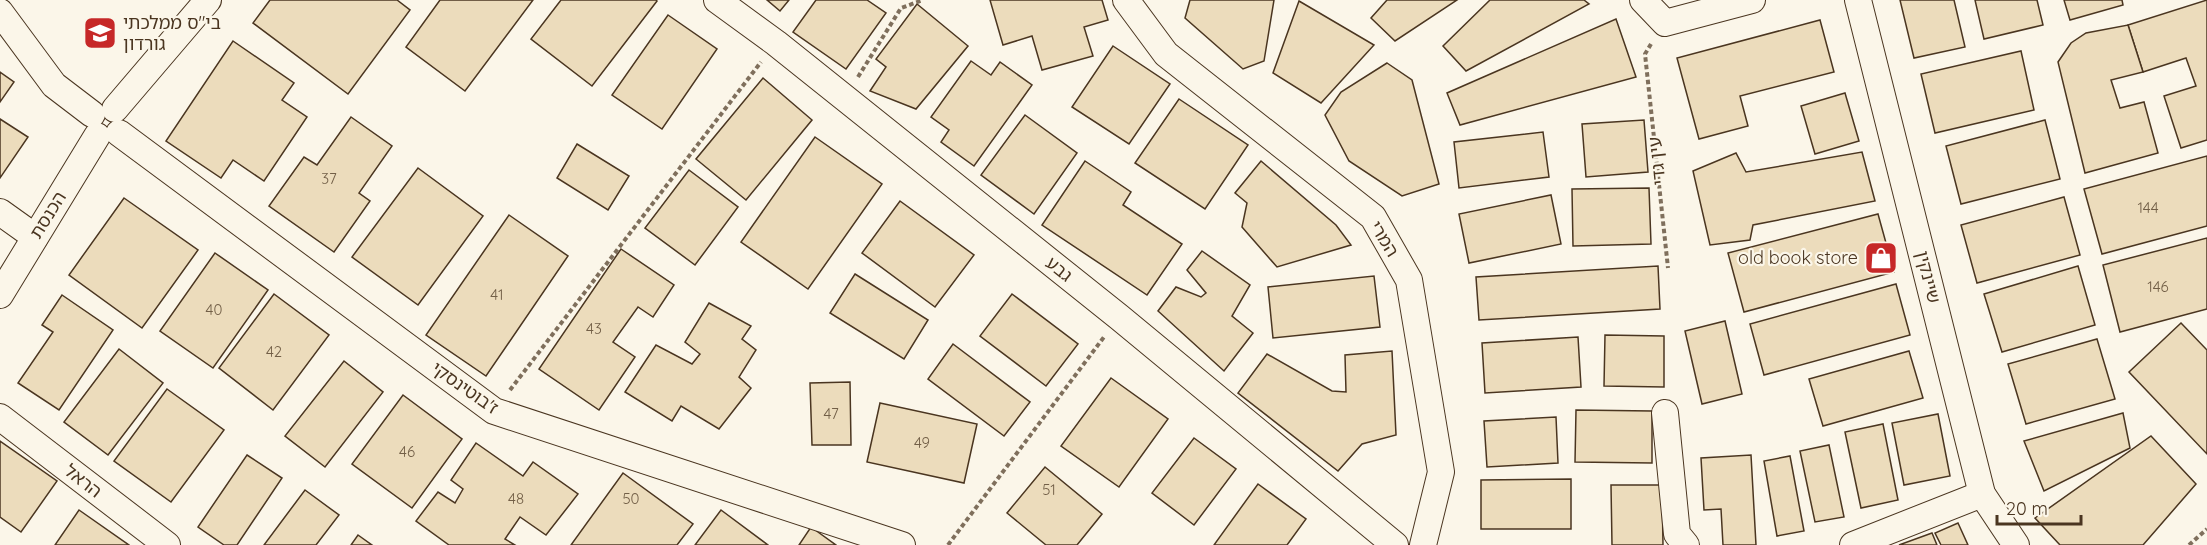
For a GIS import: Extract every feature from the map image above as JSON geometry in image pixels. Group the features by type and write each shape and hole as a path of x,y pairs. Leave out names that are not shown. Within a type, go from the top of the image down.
{"street":[{"name":"הכנסת","path":"0,295 106,123 208,0"},
{"name":"גבע","path":"717,0 776,43 1119,317 1395,545"},
{"name":"המרי","path":"1126,0 1166,54 1373,217 1409,280 1441,472 1424,545"},
{"path":"1643,0 1665,23 1752,0"},
{"name":"שיינקין","path":"1858,0 1982,494 2016,545"},
{"name":"ז'בוטינסקי","path":"0,12 54,85 494,411 902,545"},
{"path":"0,212 35,237"},
{"path":"1665,412 1677,534 1686,545"},
{"name":"הראל","path":"0,417 167,545"},
{"path":"1853,545 1982,494"}],"path":[{"path":"845,98 902,8 923,0"},
{"path":"494,411 776,43"},
{"name":"עין גדי","path":"1645,54 1668,268"},
{"path":"948,545 1119,317"},
{"path":"2189,545 2207,529"}],"building":[{"path":"270,0 397,0 410,10 348,94 253,23"},
{"path":"440,0 533,0 465,91 406,47"},
{"path":"561,0 657,1 592,86 531,39"},
{"path":"767,0 789,0 780,11"},
{"path":"816,0 867,0 886,13 846,69 793,32"},
{"path":"990,0 1102,0 1108,20 1084,27 1093,56 1042,70 1032,36 1003,45"},
{"path":"1190,0 1274,0 1264,61 1243,69 1185,18"},
{"path":"1387,0 1457,0 1395,41 1371,18"},
{"path":"1490,0 1584,0 1589,4 1466,71 1443,46"},
{"path":"1900,0 1954,0 1965,47 1914,58"},
{"path":"1975,0 2037,0 2043,25 1984,39"},
{"path":"2064,0 2122,0 2123,5 2070,20"},
{"path":"2207,0 2207,140 2181,148 2164,96 2196,86 2186,58 2143,72 2128,25"},
{"path":"1299,1 1374,45 1321,103 1273,73"},
{"path":"917,4 968,46 916,109 870,91 886,67 876,59"},
{"path":"668,15 717,49 662,129 612,95"},
{"path":"1616,19 1636,77 1460,125 1447,93"},
{"path":"1820,20 1834,72 1740,96 1748,126 1699,139 1677,58"},
{"path":"2128,25 2143,72 2111,80 2120,108 2144,102 2158,153 2085,173 2058,62 2071,43 2086,33"},
{"path":"233,41 294,83 282,100 307,117 264,181 233,160 221,178 166,141"},
{"path":"1113,46 1170,84 1129,144 1072,107"},
{"path":"2021,51 2034,110 1935,133 1921,74"},
{"path":"971,61 991,75 1000,62 1032,85 974,166 941,142 949,130 931,117"},
{"path":"1387,63 1412,80 1439,184 1402,196 1349,161 1325,115 1341,92"},
{"path":"0,72 14,82 0,102"},
{"path":"763,78 812,120 746,200 696,159"},
{"path":"1845,93 1859,141 1815,154 1801,106"},
{"path":"1179,99 1248,145 1205,209 1135,163"},
{"path":"1025,115 1077,153 1034,214 981,175"},
{"path":"351,117 392,146 359,193 370,201 334,252 269,206 304,157 317,165"},
{"path":"0,119 28,137 0,178"},
{"path":"1644,120 1648,172 1586,177 1582,124"},
{"path":"2045,120 2060,179 1961,204 1946,146"},
{"path":"1543,132 1549,177 1459,188 1454,142"},
{"path":"815,137 882,184 808,289 741,242"},
{"path":"577,144 629,176 608,210 557,178"},
{"path":"1862,152 1875,201 1753,225 1750,240 1710,245 1693,171 1736,153 1746,172"},
{"path":"2207,156 2207,226 2102,254 2084,189"},
{"path":"1085,161 1131,192 1123,205 1182,244 1147,295 1042,225"},
{"path":"1261,161 1336,225 1351,245 1277,267 1242,227 1247,203 1235,193"},
{"path":"418,168 483,216 418,305 352,257"},
{"path":"689,170 738,207 695,265 645,228"},
{"path":"1649,188 1651,244 1573,246 1572,189"},
{"path":"1551,195 1561,244 1469,263 1459,214"},
{"path":"2064,197 2080,255 1977,283 1961,225"},
{"path":"124,198 198,250 142,328 69,275"},
{"path":"900,201 974,255 935,307 862,253"},
{"path":"1878,214 1894,272 1744,312 1728,253"},
{"path":"509,215 568,256 486,376 426,335"},
{"path":"2207,238 2207,309 2120,332 2103,265"},
{"path":"621,249 674,285 653,317 638,307 613,342 635,357 599,410 539,369"},
{"path":"1202,251 1250,285 1232,316 1253,333 1224,371 1158,311 1176,287 1201,297 1206,293 1187,270"},
{"path":"215,253 268,290 213,368 160,331"},
{"path":"1658,266 1660,309 1479,320 1476,277"},
{"path":"2078,266 2095,325 2002,352 1984,294"},
{"path":"855,274 928,320 904,359 830,313"},
{"path":"1374,276 1380,327 1273,338 1268,287"},
{"path":"1896,284 1910,335 1764,375 1750,324"},
{"path":"274,294 329,335 273,410 219,368"},
{"path":"1012,294 1078,344 1046,386 980,336"},
{"path":"62,295 113,330 59,410 18,383 53,332 42,325"},
{"path":"709,303 751,326 742,339 756,350 739,377 751,388 719,429 681,406 672,421 625,392 656,345 692,364 700,354 685,342"},
{"path":"1725,321 1742,394 1702,404 1685,331"},
{"path":"2181,323 2207,350 2207,454 2129,372"},
{"path":"1605,335 1664,336 1664,387 1604,386"},
{"path":"1578,337 1581,387 1485,393 1482,343"},
{"path":"2097,339 2115,399 2026,424 2008,364"},
{"path":"953,344 1030,402 1004,436 928,379"},
{"path":"119,349 163,383 108,455 64,422"},
{"path":"1392,351 1396,435 1362,444 1338,471 1238,393 1267,354 1332,391 1346,392 1345,355"},
{"path":"1909,351 1923,398 1823,426 1809,379"},
{"path":"344,361 383,392 325,467 285,436"},
{"path":"1111,378 1168,419 1119,487 1061,446"},
{"path":"850,382 851,445 812,445 810,383"},
{"path":"167,389 224,430 171,502 114,461"},
{"path":"403,395 462,439 412,508 352,464"},
{"path":"880,403 977,424 964,483 867,462"},
{"path":"1576,410 1652,411 1652,463 1575,462"},
{"path":"2123,413 2130,448 2044,491 2024,441"},
{"path":"1938,414 1950,476 1904,485 1892,423"},
{"path":"1556,417 1558,463 1487,467 1484,421"},
{"path":"1883,424 1898,500 1861,508 1845,432"},
{"path":"2151,436 2196,484 2143,545 2060,545 2035,518"},
{"path":"1194,438 1236,469 1194,525 1152,493"},
{"path":"0,441 57,481 21,532 0,517"},
{"path":"476,443 523,476 533,462 578,494 546,535 520,517 505,539 515,545 449,545 416,521 438,492 455,503 463,489 451,480"},
{"path":"1829,445 1844,517 1815,522 1800,451"},
{"path":"247,455 282,478 237,545 224,545 198,527"},
{"path":"1751,455 1756,545 1723,545 1721,509 1704,510 1701,458"},
{"path":"1790,456 1804,531 1777,536 1764,461"},
{"path":"1045,467 1102,514 1077,545 1046,545 1007,513"},
{"path":"623,473 693,524 677,545 571,545"},
{"path":"1571,479 1571,529 1481,529 1481,480"},
{"path":"1258,484 1306,519 1287,545 1214,545"},
{"path":"1611,485 1662,485 1663,545 1612,545"},
{"path":"305,490 339,515 316,545 264,545"},
{"path":"79,510 129,545 55,545"},
{"path":"721,510 768,545 695,545"},
{"path":"1958,523 1968,545 1941,545 1935,533"},
{"path":"811,527 836,545 799,545"},
{"path":"1932,533 1937,545 1899,545"},
{"path":"358,535 372,545 351,545"}],"place":[{"name":"בי\"ס ממלכתי גורדון","path":"100,33"},
{"name":"old book store","path":"1881,258"}]}
